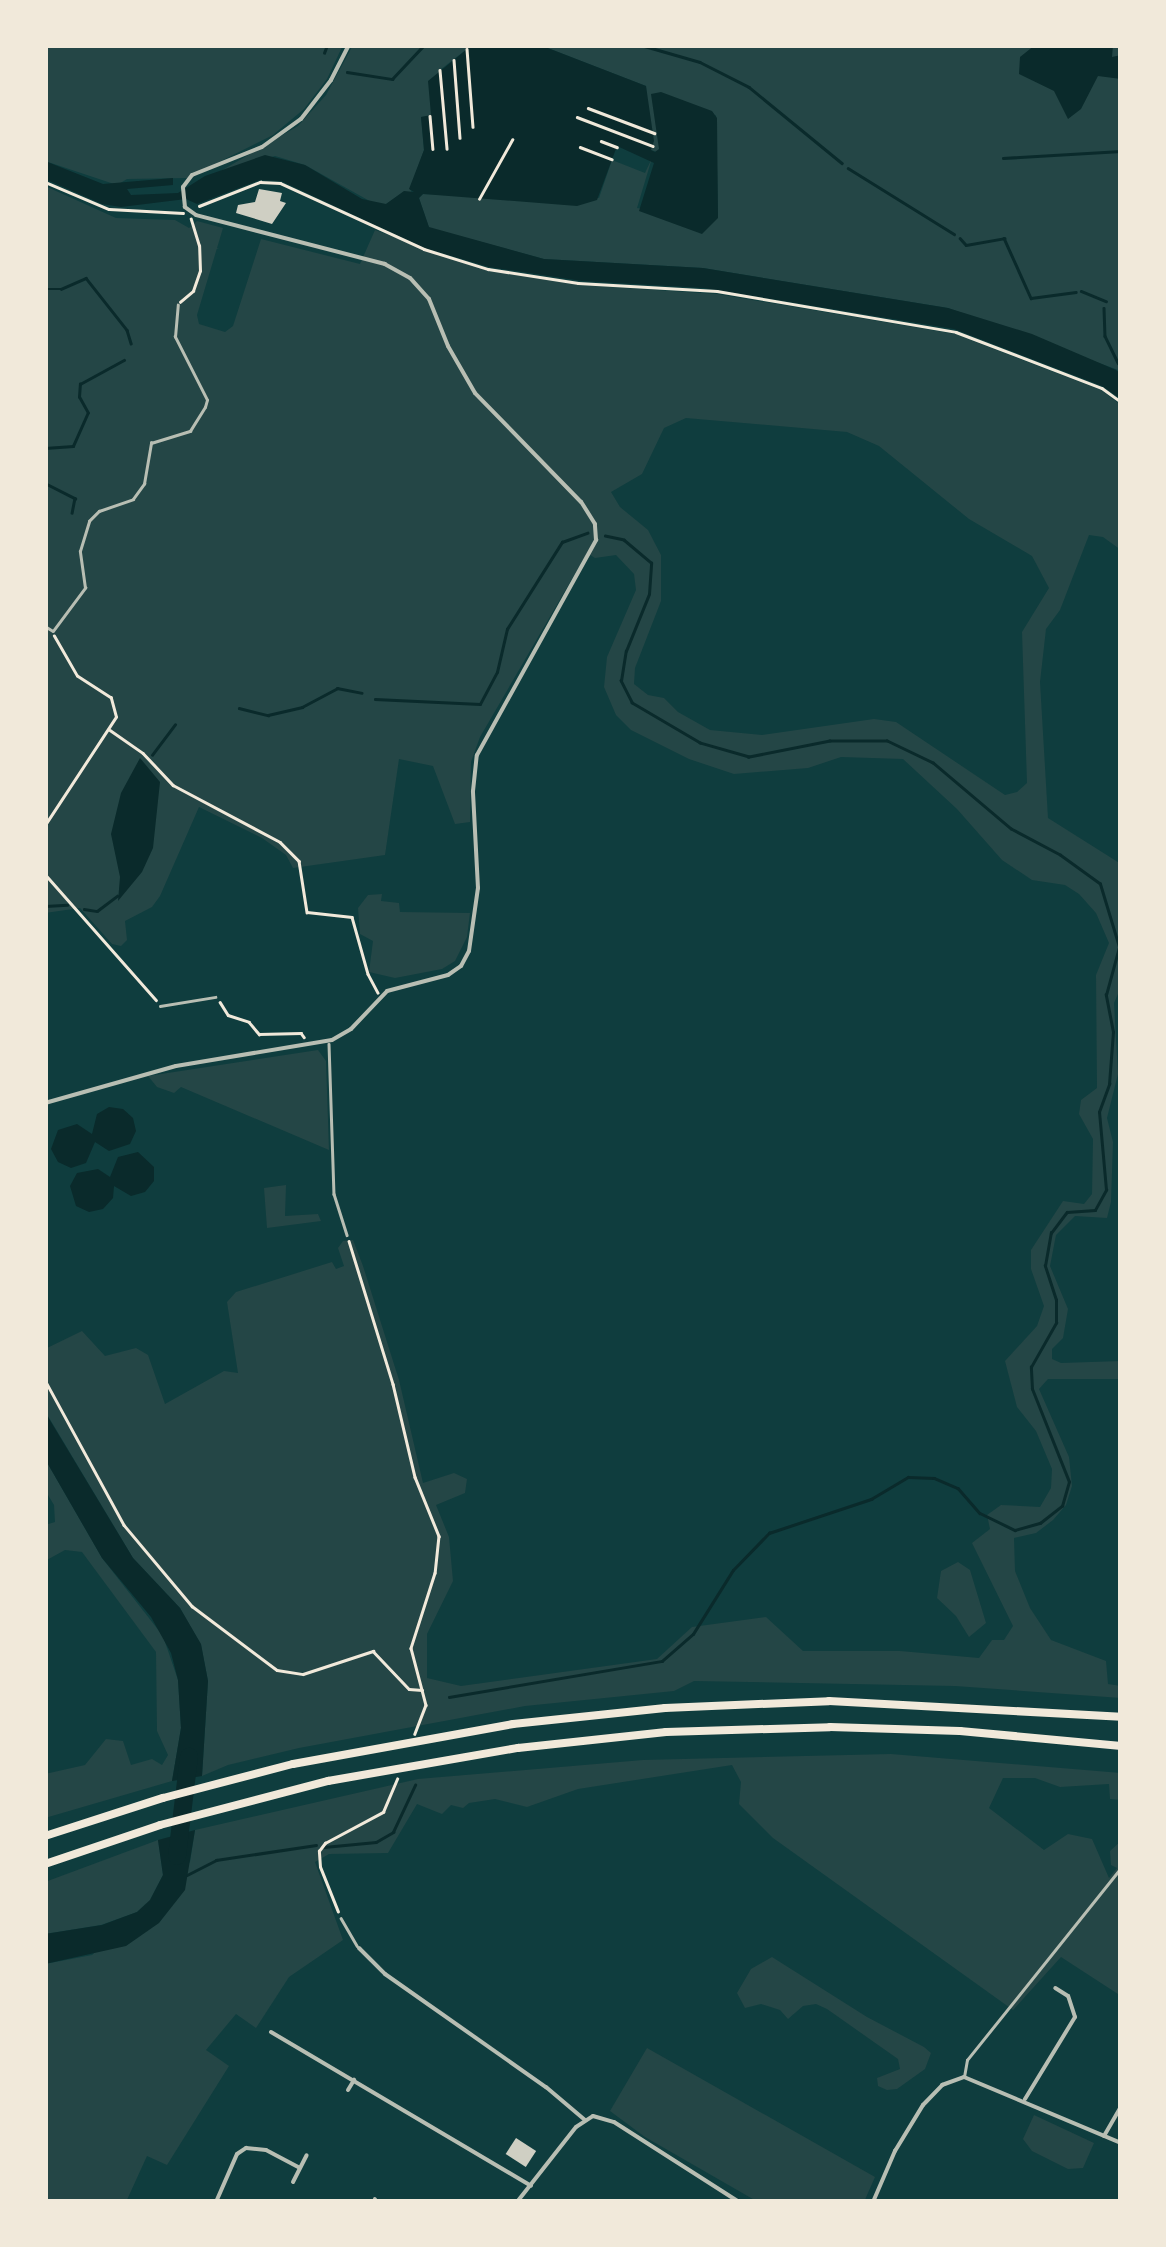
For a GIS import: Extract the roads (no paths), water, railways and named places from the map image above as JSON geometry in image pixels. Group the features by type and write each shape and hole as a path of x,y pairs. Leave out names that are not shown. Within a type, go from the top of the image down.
{"highway":[{"path":"45,1836 200,1788 398,1742 665,1708 828,1700 1121,1717"},
{"path":"45,1864 160,1824 388,1770 666,1732 830,1727 960,1731 1121,1746"}],"street":[{"path":"45,1103 176,1066 329,1041 351,1030 380,997 407,983 448,975 467,956 478,888 473,791 477,756 594,547 595,524 570,490 475,393 448,346 429,299 401,271 310,242 191,212 183,200 182,191 192,175 262,146 301,119 331,80 348,45"},
{"path":"359,1948 397,1983 546,2087 585,2120"},
{"path":"1024,2101 1076,2017 1074,2005 1055,1988"},
{"path":"271,2032 531,2186"},
{"path":"872,2202 895,2151 923,2105 942,2085 964,2077 1121,2144"},
{"path":"348,2090 354,2080"},
{"path":"1104,2136 1121,2106"},
{"path":"517,2202 585,2120 602,2116 739,2202"},
{"path":"226,2202 217,2200 237,2154 246,2148 266,2150 300,2168"},
{"path":"293,2182 306,2155"}],"lane":[{"path":"45,626 52,631 84,588 80,551 89,521 99,511 133,499 144,484 151,443 190,432 205,408 207,400 175,336 178,305"},
{"path":"160,1006 215,997"},
{"path":"329,1041 334,1194 347,1235"},
{"path":"964,2077 967,2060 1121,1868"},
{"path":"340,1918 359,1948"}],"waterway":[{"path":"324,53 327,45"},
{"path":"347,72 392,79 424,45"},
{"path":"641,45 700,62 749,87 842,163"},
{"path":"1003,158 1121,151"},
{"path":"848,168 954,234"},
{"path":"960,238 966,245 1004,238 1031,298 1076,292"},
{"path":"45,289 61,289 86,278 127,330 131,343"},
{"path":"1081,291 1106,301"},
{"path":"1104,308 1105,336 1118,363"},
{"path":"45,448 73,446 88,413 79,397 80,384 124,360"},
{"path":"45,483 75,498 72,513"},
{"path":"375,699 480,704 497,672 507,629 562,542 587,533"},
{"path":"449,1697 662,1661 693,1634 733,1570 769,1533 871,1499 908,1477 934,1478 958,1488 980,1513 1015,1530 1040,1523 1062,1506 1069,1482 1032,1389 1031,1367 1056,1323 1056,1300 1045,1266 1051,1233 1067,1212 1095,1210 1106,1190 1099,1112 1109,1084 1113,1032 1106,995 1119,947 1100,884 1060,855 1011,829 933,763 887,741 830,741 749,757 700,743 632,703 621,681 626,651 649,594 651,563 624,540 605,536"},
{"path":"239,708 268,715 302,707 337,688 362,693"},
{"path":"152,755 175,725"},
{"path":"84,909 97,911 117,896"},
{"path":"45,906 67,905"},
{"path":"177,1856 189,1757"},
{"path":"324,1847 376,1842 393,1832 415,1785"},
{"path":"187,1875 216,1860 316,1845"}]}
